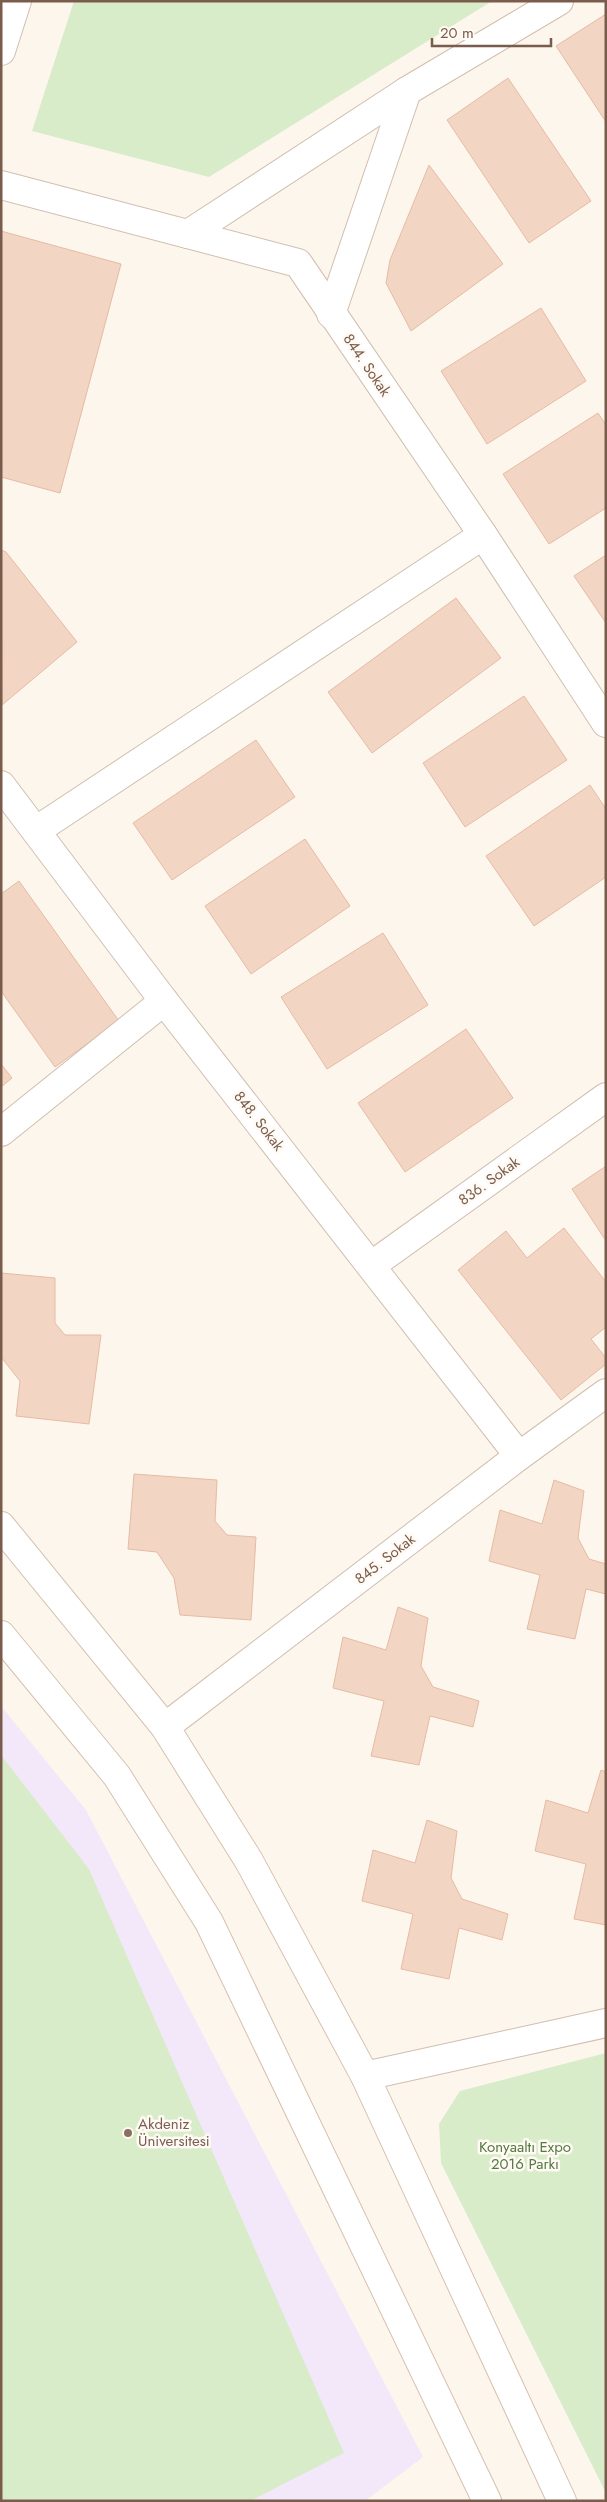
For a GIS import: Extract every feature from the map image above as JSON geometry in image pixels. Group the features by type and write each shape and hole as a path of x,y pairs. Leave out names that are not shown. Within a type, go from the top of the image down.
{"street":[{"path":"1,50 17,1"},
{"path":"188,234 407,91 559,1"},
{"path":"332,314 407,91"},
{"name":"844. Sokak","path":"1,185 298,263 483,535 606,723"},
{"path":"37,830 483,535"},
{"name":"848. Sokak","path":"1,785 37,830 164,1001 372,1265 519,1456"},
{"path":"1,1132 164,1001"},
{"name":"836. Sokak","path":"372,1265 606,1097"},
{"name":"845. Sokak","path":"165,1727 519,1456 606,1393"},
{"path":"1,1526 165,1727 249,1861 365,2076 562,2501"},
{"path":"1,1634 117,1776 209,1922 487,2501"},
{"path":"365,2076 606,2023"}],"shaded area":[{"name":"Akdeniz Üniversitesi","path":"1,1706 86,1810 423,2457 365,2501 1,2501"}],"green space":[{"path":"74,1 492,1 209,177 32,131"},
{"name":"Akdeniz Üniversitesi","path":"1,1755 89,1869 344,2453 250,2501 1,2501"},
{"name":"Konyaaltı Expo 2016 Parkı","path":"606,2053 606,2493 441,2163 439,2124 460,2091"}],"building":[{"path":"606,14 606,122 556,46"},
{"path":"508,78 591,201 529,243 447,120"},
{"path":"429,165 503,264 411,331 386,283 390,260"},
{"path":"1,231 121,264 60,493 1,477"},
{"path":"541,308 586,381 487,444 441,371"},
{"path":"598,413 606,425 606,508 549,544 503,474"},
{"path":"1,550 6,552 77,642 2,705"},
{"path":"606,555 606,623 574,576"},
{"path":"456,598 501,658 372,753 328,692"},
{"path":"524,696 567,760 465,827 423,763"},
{"path":"256,740 295,797 172,880 133,823"},
{"path":"590,785 606,809 606,877 534,926 486,856"},
{"path":"305,839 350,906 251,974 205,906"},
{"path":"19,881 119,1021 55,1067 1,991 1,894"},
{"path":"383,933 428,1005 327,1069 281,997"},
{"path":"466,1029 513,1098 405,1172 358,1103"},
{"path":"1,1064 12,1078 1,1087"},
{"path":"606,1166 606,1241 572,1189"},
{"path":"564,1228 606,1282 606,1327 591,1339 606,1358 606,1364 561,1400 458,1270 506,1231 527,1258"},
{"path":"1,1273 55,1278 55,1323 65,1335 101,1335 89,1424 16,1416 20,1381 1,1357"},
{"path":"134,1474 217,1480 215,1521 227,1535 256,1537 251,1620 180,1615 174,1578 157,1552 128,1549"},
{"path":"554,1480 584,1491 578,1538 589,1559 606,1564 606,1594 586,1589 575,1639 527,1629 540,1575 489,1561 500,1510 542,1524"},
{"path":"398,1607 428,1618 421,1666 433,1687 479,1701 473,1727 430,1716 419,1765 371,1756 384,1701 333,1688 343,1637 386,1650"},
{"path":"601,1770 606,1772 606,1925 574,1919 586,1864 535,1851 546,1800 588,1813"},
{"path":"427,1820 457,1831 451,1878 462,1899 508,1914 502,1940 459,1928 449,1979 401,1969 413,1914 362,1901 373,1850 415,1863"}],"place":[{"name":"Akdeniz Üniversitesi","path":"128,2133"}]}
